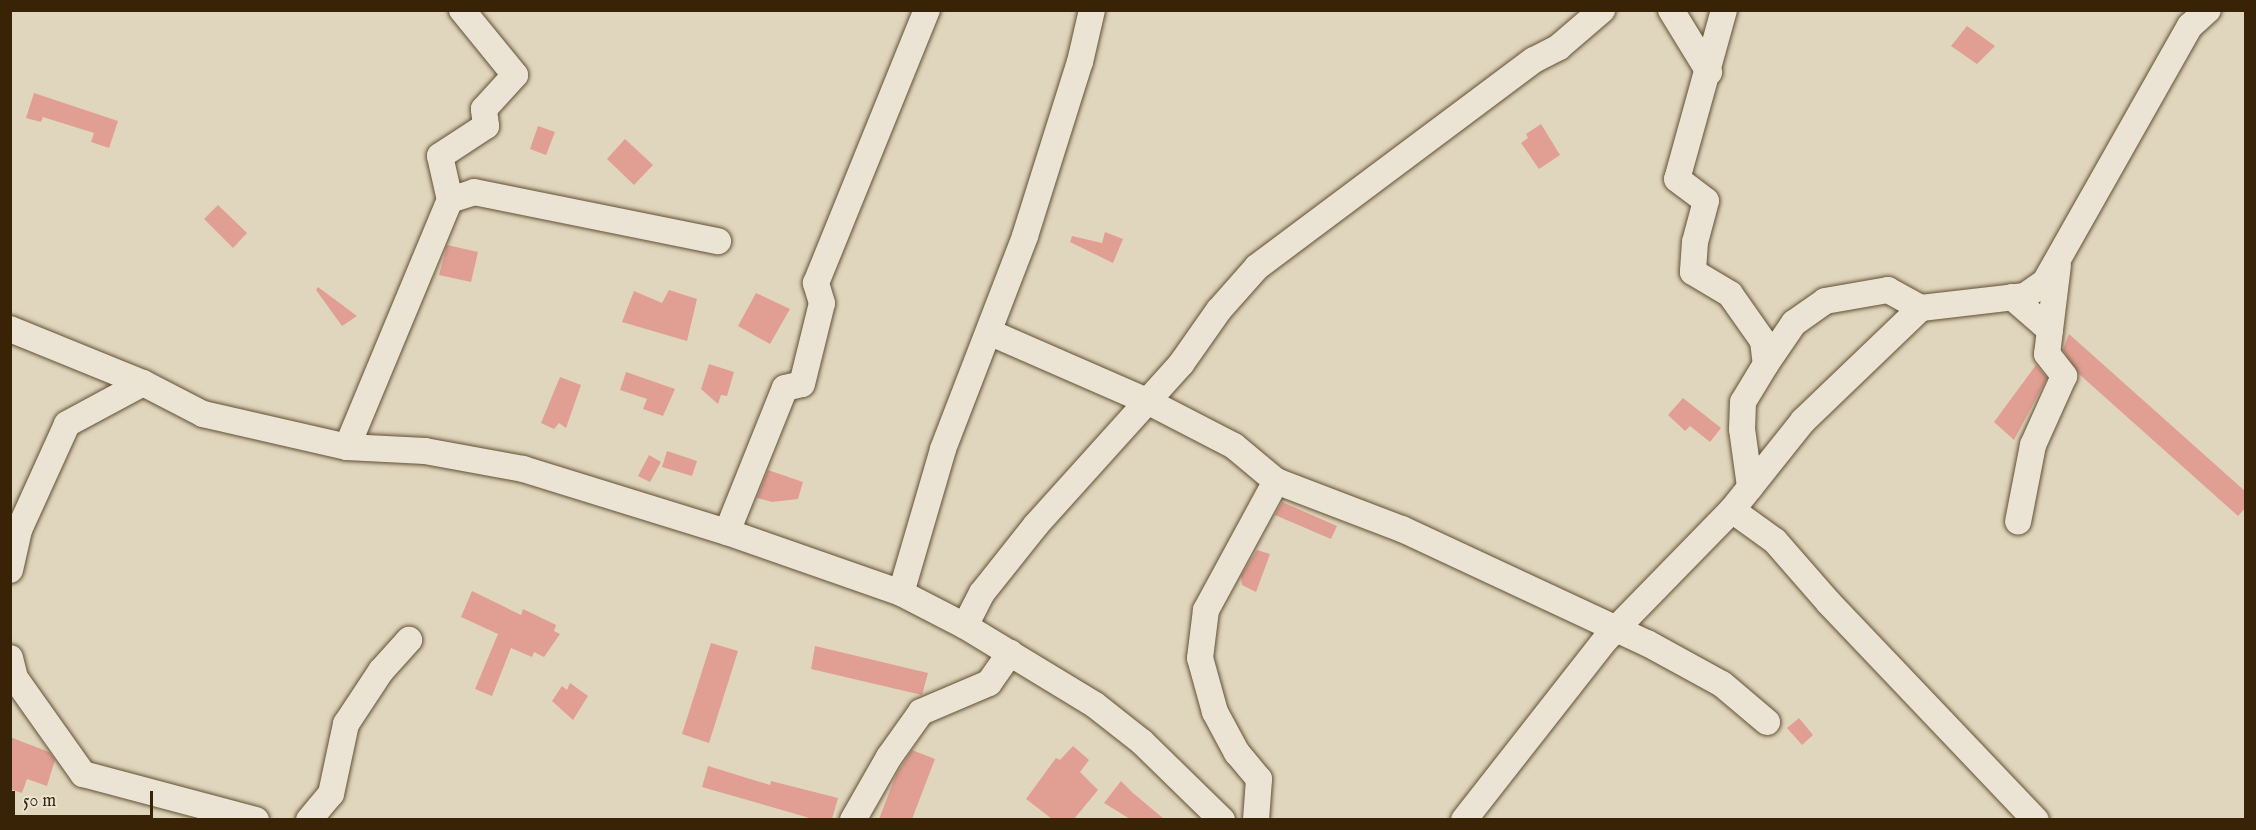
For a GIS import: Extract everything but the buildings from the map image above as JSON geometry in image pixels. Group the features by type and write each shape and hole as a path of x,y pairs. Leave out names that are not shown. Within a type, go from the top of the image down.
{"street":[{"path":"347,447 450,200 440,156 486,126 484,109 515,75 462,10"},
{"path":"727,532 785,388 802,384 822,303 816,283 927,10"},
{"path":"901,593 943,449 1025,236 1080,62 1092,10"},
{"path":"964,626 982,593 1036,525 1147,401 1257,267 1534,60 1559,47 1602,10"},
{"path":"1671,10 1709,72"},
{"path":"1724,10 1709,72 1677,180 1706,201 1695,242 1693,272 1730,294 1763,341 1766,364"},
{"path":"1750,487 1742,429 1743,402 1794,323 1826,301 1888,290 1921,308 2025,296 2045,282 2196,16"},
{"path":"450,200 474,192 718,241"},
{"path":"2018,522 2033,445 2064,375 2047,354 2058,259"},
{"path":"2012,297 2050,330"},
{"path":"1464,819 1616,628 1732,510 1803,421 1921,308"},
{"path":"10,329 143,383 203,414 347,447 425,451 523,469 727,532 901,593 964,626 1095,705 1142,742 1222,819"},
{"path":"989,332 1147,401 1234,446 1276,481 1402,530 1616,628 1722,684 1767,722"},
{"path":"10,570 19,530 67,424 143,383"},
{"path":"1256,819 1259,779 1237,753 1215,712 1200,658 1206,610 1276,481"},
{"path":"1732,510 1775,541 1829,603 2036,819"},
{"path":"309,819 331,794 346,724 381,671 409,640"},
{"path":"853,819 921,712 989,683 1010,653"},
{"path":"10,658 15,678 83,774 256,819"}]}
